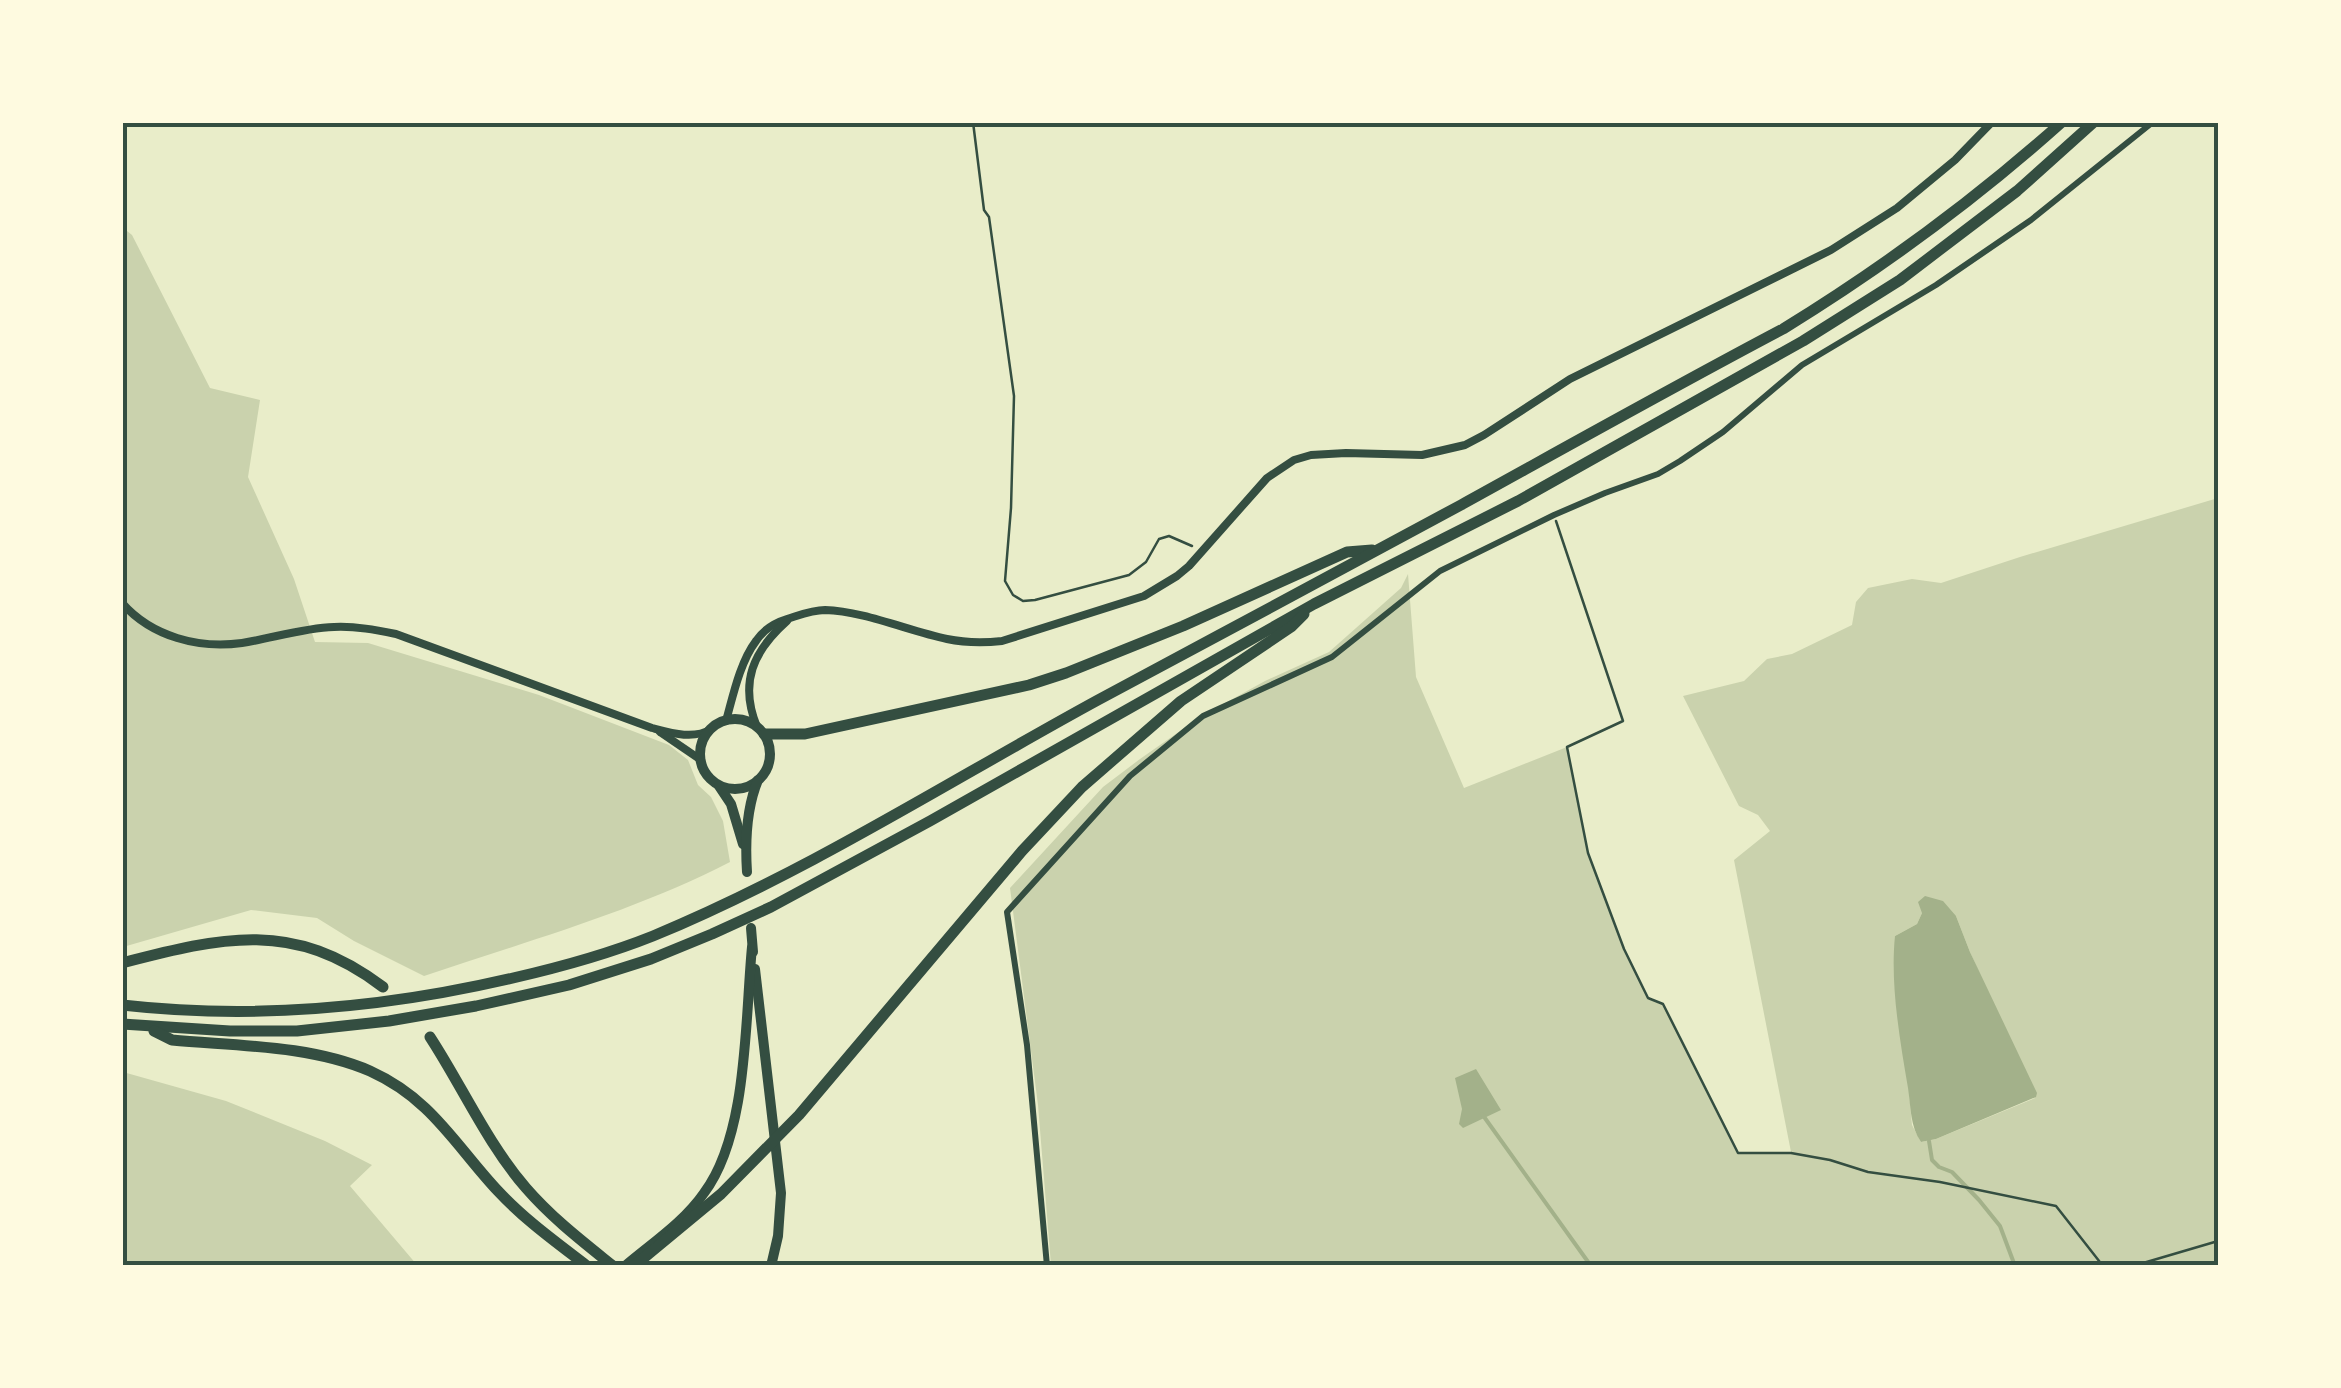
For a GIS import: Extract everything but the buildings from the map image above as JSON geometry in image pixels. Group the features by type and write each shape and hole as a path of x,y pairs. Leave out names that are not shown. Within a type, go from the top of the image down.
{"highway":[{"path":"122,1005 278,1012 420,999 543,972 649,938 718,908 1782,329 1844,292 1972,199 2062,122"},
{"path":"122,1024 298,1031 388,1022 569,985 650,959 771,907 1314,604 1518,501 1819,330 1900,280 1981,219 2094,122"},
{"path":"760,730 805,734 1029,684 1183,626 1347,552 1379,550"},
{"path":"634,1266 648,1250 689,1222 799,1116 1050,818 1181,702 1291,627 1314,604"},
{"path":"122,964 220,940 269,940 340,960 383,987"},
{"path":"146,1026 172,1040 308,1054 370,1072 409,1094 443,1124 520,1214 587,1266"},
{"path":"430,1037 498,1151 524,1186 558,1222 613,1266"}],"main road":[{"path":"717,784 738,789 749,786 765,773 770,753 760,730 737,720 726,721 712,729 701,747 701,760 710,778 731,804 746,854"},
{"path":"747,872 749,806 758,780"},
{"path":"751,928 781,1193 778,1236 770,1266"},
{"path":"625,1266 648,1250 701,1198 713,1182 728,1146 745,1040 752,947"}],"street":[{"path":"726,721 744,661 754,643 775,623 826,610 980,644 1002,641 1144,596 1176,576 1267,478 1294,460 1346,453 1422,455 1464,445 1570,379 1831,250 1898,208 1955,160 1992,122"},
{"path":"1047,1266 1029,1060 1008,912 1130,776 1203,716 1332,657 1440,570 1680,461 1722,432 1802,365 1936,285 2031,220 2153,122"},
{"path":"122,603 136,618 174,638 202,643 246,642 333,626 396,634 652,728 690,735 712,729"},
{"path":"760,730 749,708 752,670 762,647 790,618"},
{"path":"652,728 701,760"}],"path":[{"path":"972,122 1014,396 1004,581 1013,595 1036,600 1129,575 1146,562 1159,539 1170,536 1202,552"},
{"path":"1554,515 1623,721 1568,746 1584,839 1624,949 1648,998 1663,1004 1738,1153 1791,1153 1868,1172 2056,1206 2103,1266"},
{"path":"2133,1266 2218,1241"}],"shaded area":[{"path":"122,227 132,235 210,388 260,400 248,477 294,579 315,642 368,643 539,695 669,745 688,760 698,785 711,797 723,821 730,862 618,911 424,976 317,918 251,910 123,947"},
{"path":"2218,498 2218,1265 1051,1265 1038,1105 1010,888 1103,787 1140,759 1200,717 1329,652 1401,588 1408,574 1416,677 1464,788 1567,747 1588,853 1624,949 1648,998 1663,1004 1738,1152 1791,1152 1734,860 1770,831 1758,815 1739,806 1683,696 1744,681 1767,659 1792,654 1852,625 1856,602 1868,588 1912,579 1941,583","holes":["1922,913 1956,916 2035,1098 1921,1142 1912,1125 1895,936 1917,924"]},
{"path":"1925,896 1943,901 1956,916 2037,1093 2036,1097 1921,1142 1912,1116 1899,1032 1894,954 1895,936 1917,924 1922,913 1918,902"},
{"path":"1476,1069 1501,1110 1463,1128 1459,1124 1462,1109 1455,1078"},
{"path":"123,1072 226,1101 325,1141 372,1165 350,1186 417,1265 123,1265"}],"waterway":[{"path":"1482,1114 1591,1266"},
{"path":"1929,1141 1932,1160 1952,1172 2000,1226 2015,1266"}]}
